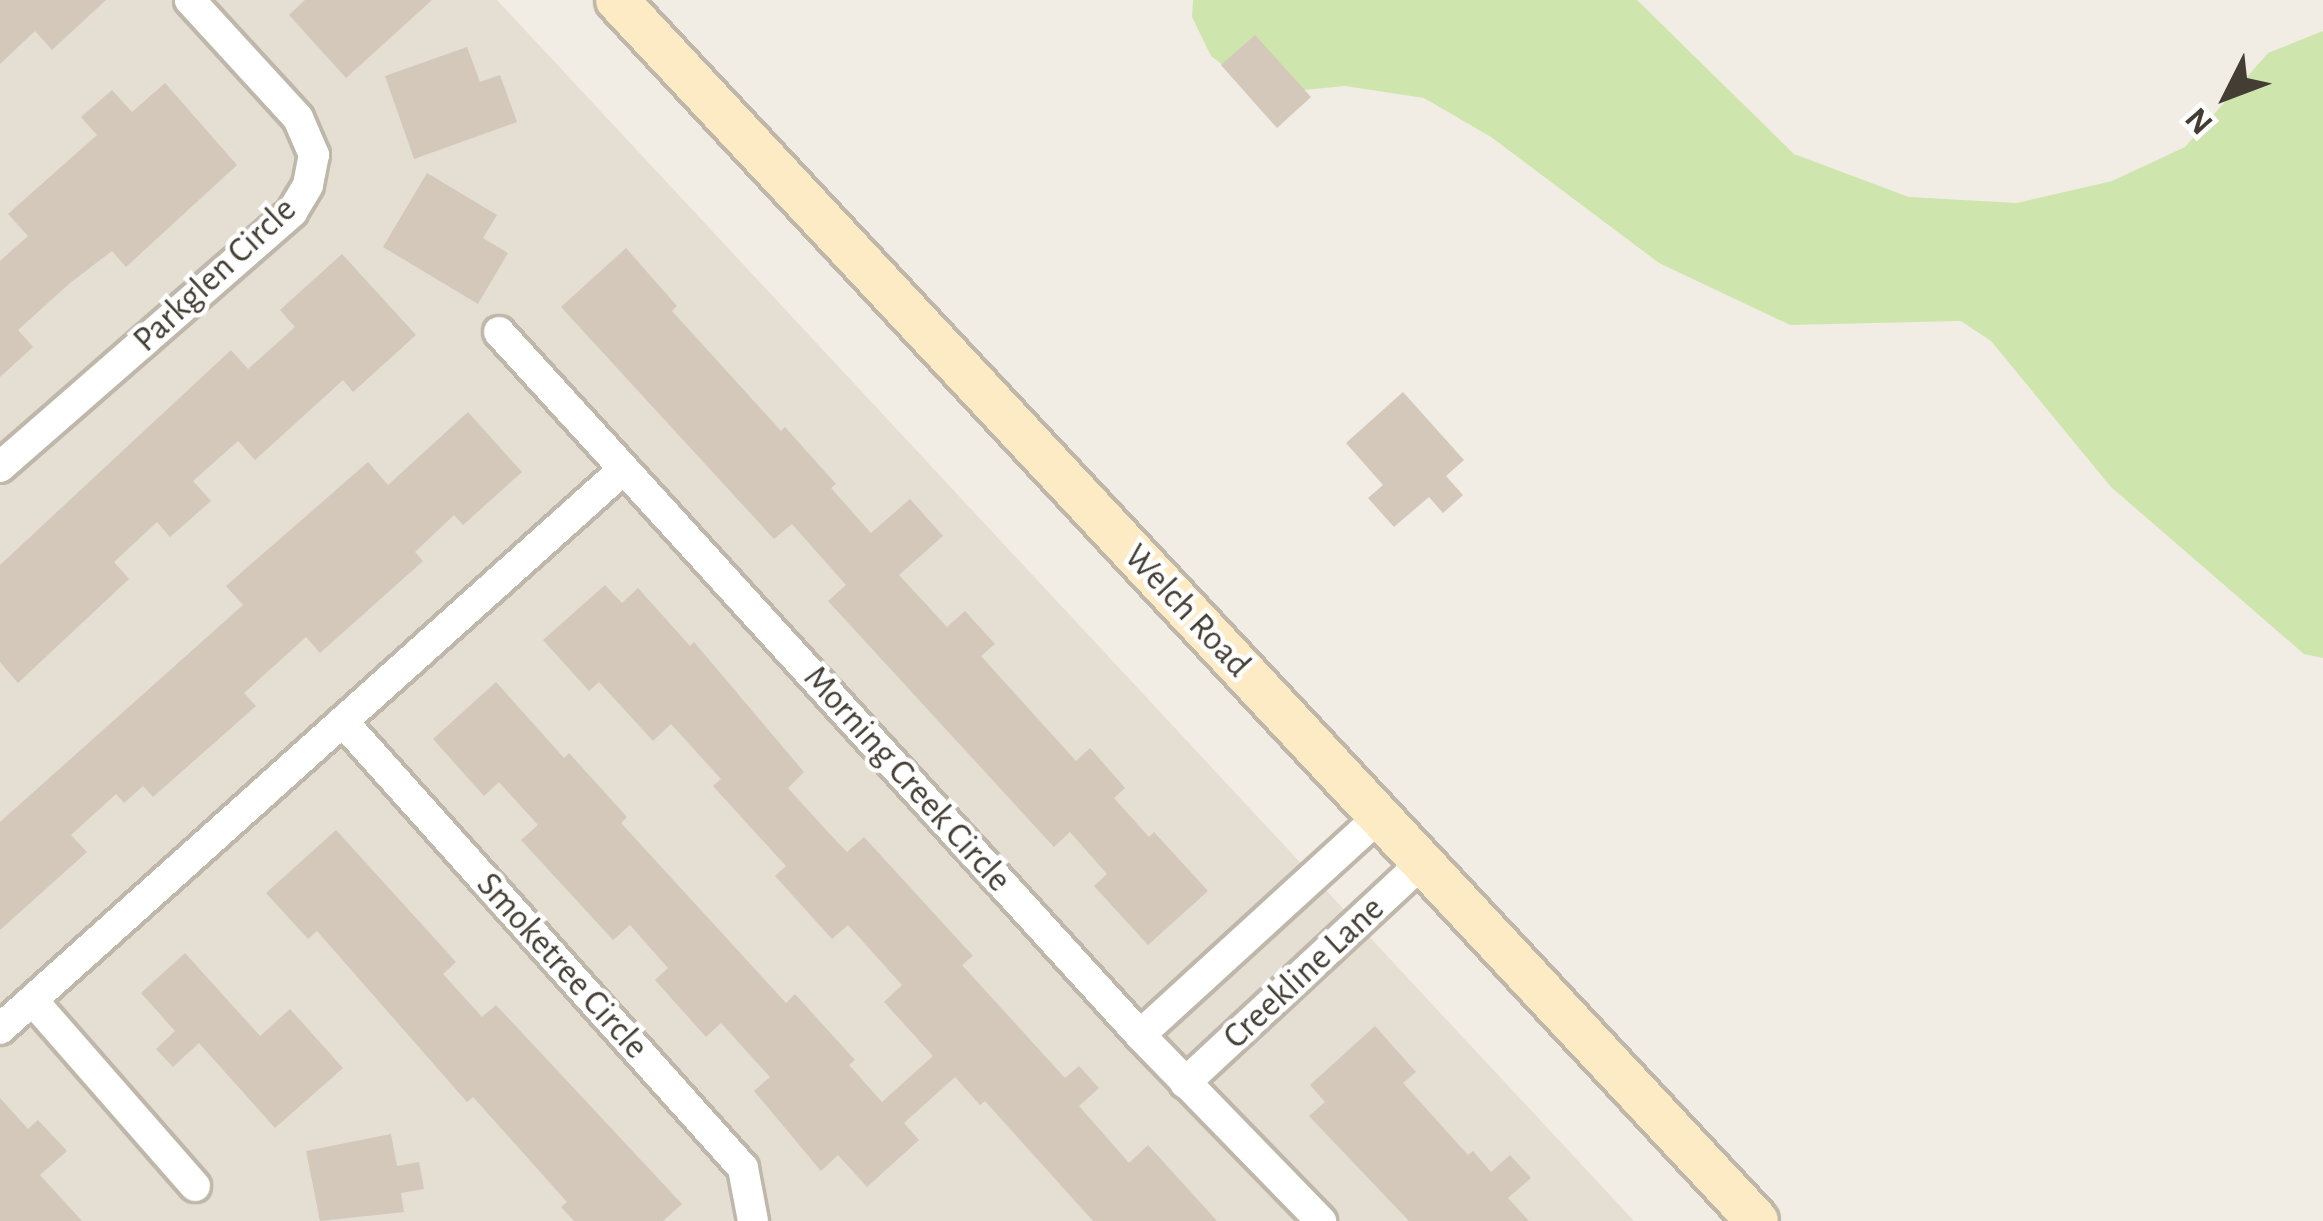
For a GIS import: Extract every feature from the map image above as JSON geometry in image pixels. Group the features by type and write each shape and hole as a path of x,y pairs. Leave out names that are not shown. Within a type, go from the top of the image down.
{"main road":[{"name":"Welch Road","path":"617,0 1756,1221"}],"street":[{"name":"Parkglen Circle","path":"0,467 292,212 308,185 314,154 298,118 190,0"},
{"name":"Morning Creek Circle","path":"499,332 1185,1084 1321,1221"},
{"path":"0,1029 624,469"},
{"name":"Smoketree Circle","path":"345,724 743,1168 753,1221"},
{"name":"Creekline Lane","path":"1141,1035 1380,816"},
{"name":"Creekline Lane","path":"1185,1084 1423,862"},
{"path":"33,1001 195,1186"}],"shaded area":[{"path":"0,0 497,0 1634,1221 0,1221"}],"green space":[{"path":"1193,0 1637,0 1794,154 1909,197 2017,203 2112,181 2185,147 2268,53 2323,31 2323,658 2304,654 2111,487 1991,341 1961,321 1790,325 1659,263 1491,137 1424,98 1345,86 1261,94 1211,56 1192,17"}],"building":[{"path":"0,0 106,0 52,50 35,31 0,64"},
{"path":"305,0 432,0 346,78 289,15"},
{"path":"1255,35 1311,97 1277,128 1221,65"},
{"path":"467,47 480,82 500,75 517,122 414,159 385,76"},
{"path":"165,83 237,165 126,267 112,251 70,283 18,330 33,347 0,377 0,261 28,236 8,214 97,135 81,117 112,90 132,112"},
{"path":"427,173 497,215 483,238 508,253 478,304 383,247"},
{"path":"626,248 677,306 672,311 781,431 785,427 836,484 831,488 871,533 910,499 943,536 899,575 947,627 965,611 995,644 981,656 1076,761 1090,748 1125,788 1114,798 1149,837 1154,832 1208,891 1148,945 1094,886 1107,874 1070,832 1054,847 828,601 846,585 792,524 774,539 561,307"},
{"path":"342,254 416,335 353,392 343,380 255,460 238,441 193,481 211,501 170,537 157,522 114,562 129,579 18,683 0,662 0,565 231,350 248,369 295,327 280,310"},
{"path":"1403,392 1464,460 1446,476 1463,495 1443,513 1429,497 1394,527 1368,498 1383,485 1346,443"},
{"path":"468,412 522,472 463,525 454,515 415,552 423,561 320,653 306,637 244,693 256,706 153,797 143,786 124,803 116,794 71,835 87,852 0,930 0,822 243,605 226,586 368,462 388,485"},
{"path":"605,585 622,603 638,588 690,646 694,642 804,772 788,788 847,852 864,837 973,956 962,965 1065,1078 1079,1066 1099,1088 1079,1106 1129,1163 1148,1145 1217,1221 1093,1221 985,1101 980,1105 955,1077 904,1123 919,1140 867,1187 838,1155 821,1171 754,1091 770,1077 721,1023 706,1037 655,980 668,968 630,925 613,940 521,840 538,825 499,782 484,796 433,739 496,682 564,758 569,753 627,817 621,823 786,1003 795,994 855,1060 849,1065 882,1102 933,1056 884,1002 902,985 848,925 832,939 775,876 786,866 713,786 721,779 671,724 653,741 599,682 589,691 543,640"},
{"path":"336,830 456,962 443,974 482,1017 496,1005 682,1204 663,1221 574,1221 561,1207 567,1202 473,1097 467,1102 317,931 308,939 266,893"},
{"path":"185,953 260,1036 290,1009 343,1068 275,1128 199,1043 173,1067 156,1049 175,1031 141,993"},
{"path":"1375,1026 1416,1072 1403,1083 1468,1155 1473,1151 1491,1172 1510,1155 1531,1178 1508,1198 1529,1221 1409,1221 1309,1116 1325,1102 1310,1085"},
{"path":"0,1098 28,1129 38,1120 67,1151 40,1175 82,1221 0,1221"},
{"path":"391,1134 397,1166 419,1162 424,1189 401,1193 404,1212 320,1221 306,1151"}]}
